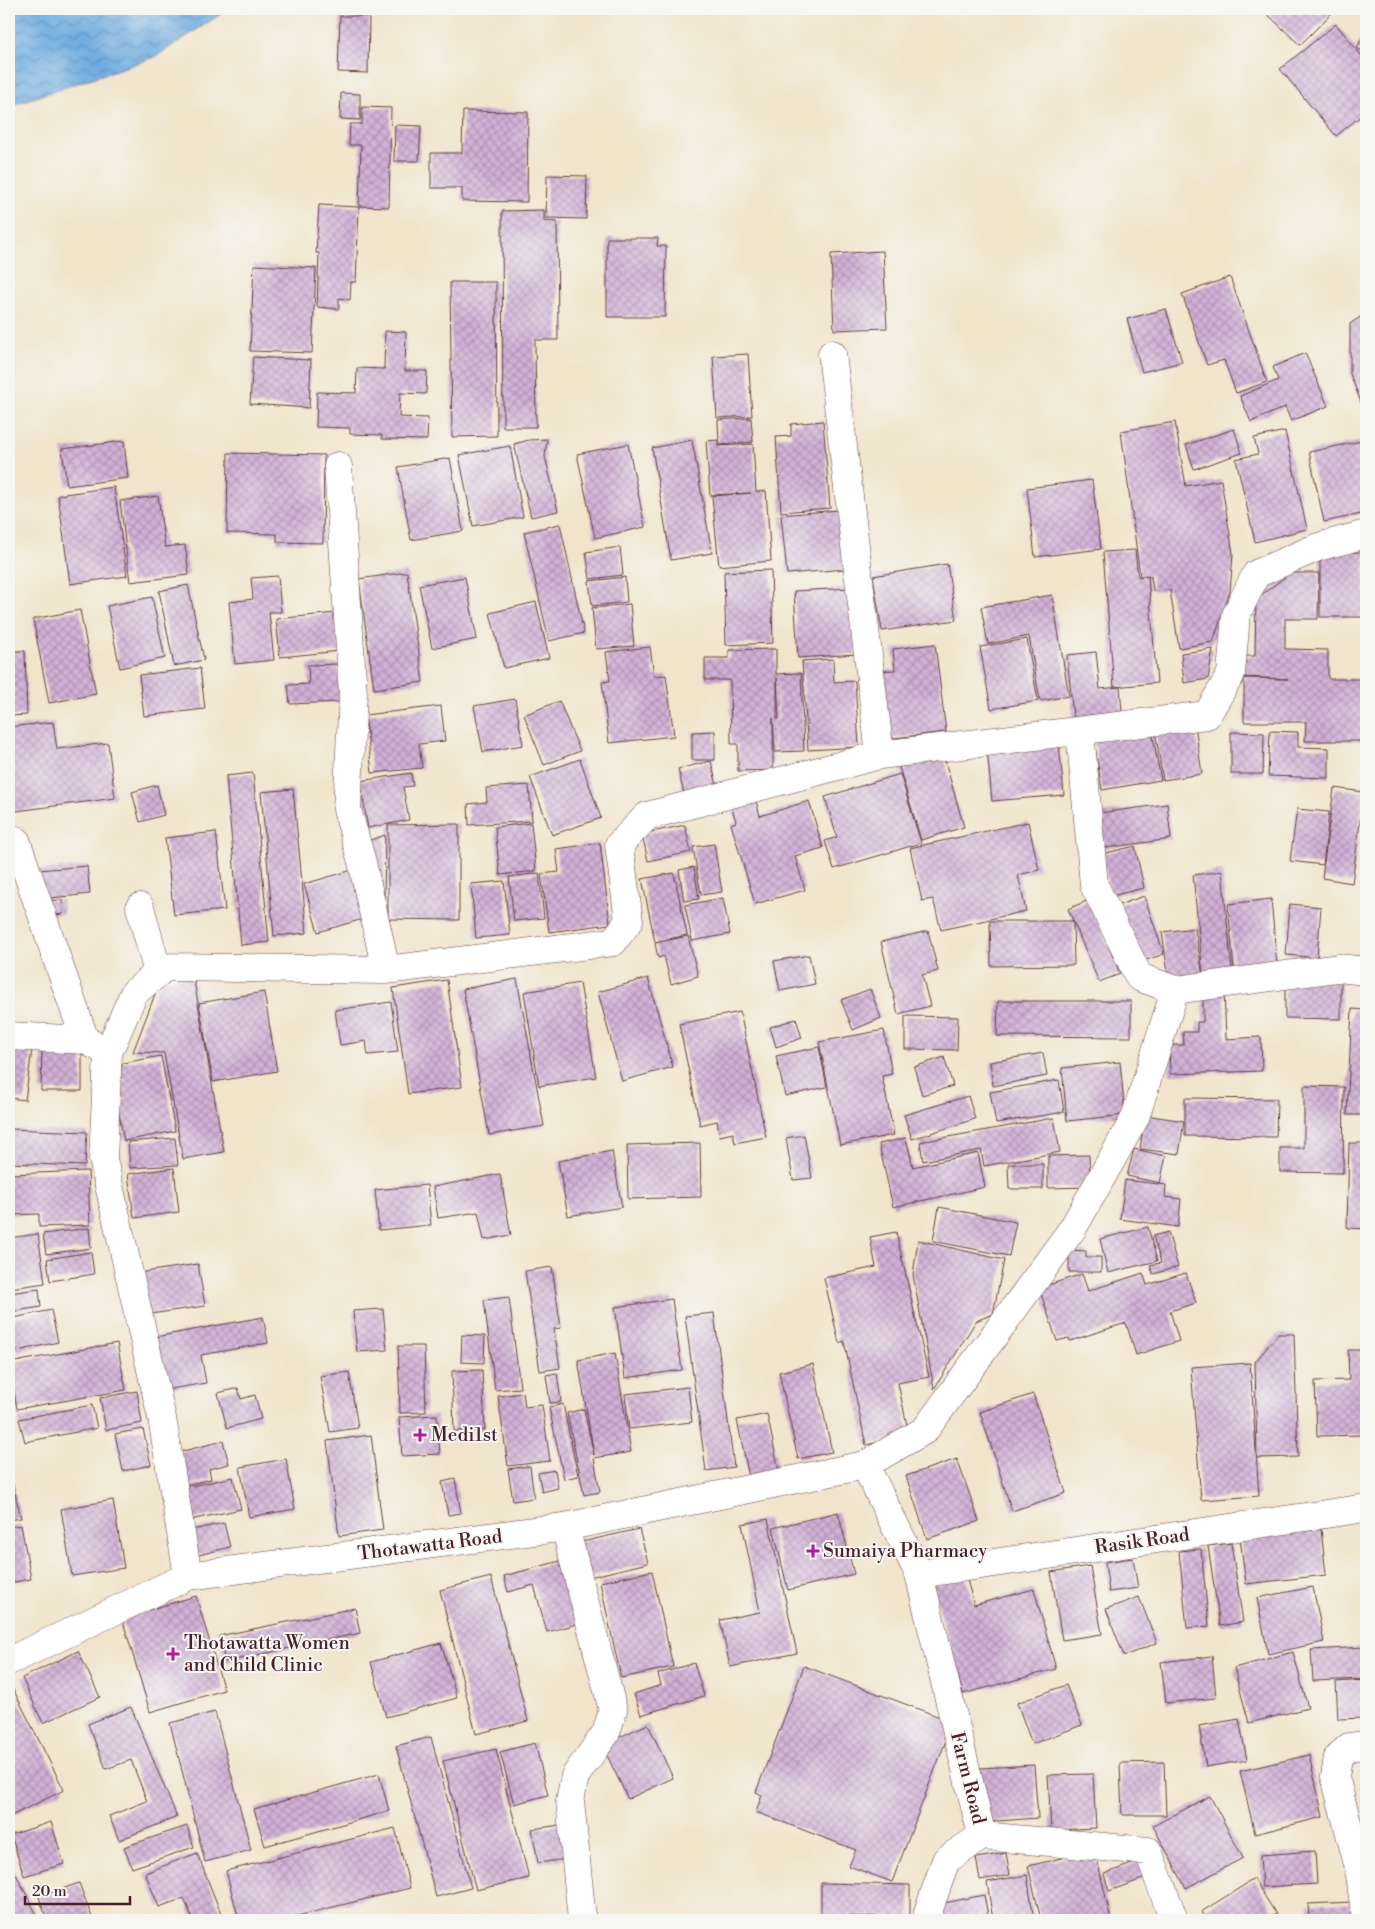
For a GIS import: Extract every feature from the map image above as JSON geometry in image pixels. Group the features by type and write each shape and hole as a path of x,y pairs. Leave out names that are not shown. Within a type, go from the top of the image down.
{"street":[{"path":"832,354 880,755"},
{"path":"338,466 353,694 346,809 362,862 386,970"},
{"path":"96,1046 134,993 165,966 386,970 613,942 629,921 619,845 647,816 880,755 1206,715 1231,674 1236,614 1256,574 1318,547 1366,534"},
{"path":"1080,731 1094,884 1139,977 1175,990 1338,968 1366,971"},
{"path":"16,840 96,1046 103,1159 162,1418 188,1576"},
{"path":"140,907 158,973"},
{"name":"Thotawatta Road","path":"9,1661 188,1576 565,1528 865,1465 925,1430 1073,1228 1135,1118 1175,990"},
{"path":"9,1036 96,1046"},
{"name":"Farm Road","path":"865,1465 919,1574 982,1836 1148,1851 1174,1920"},
{"name":"Rasik Road","path":"919,1574 1366,1512"},
{"path":"565,1528 613,1710 606,1733 575,1776 570,1801 582,1920"},
{"path":"1366,1745 1348,1747 1338,1757 1335,1777 1360,1868 1366,1920"},
{"path":"931,1920 928,1912 946,1860 982,1836"}],"water":[{"path":"9,9 229,9 155,57 9,106"}],"building":[{"path":"1266,9 1336,9 1300,45 1264,11"},
{"path":"340,16 369,16 368,73 338,72"},
{"path":"1336,24 1366,61 1366,112 1336,136 1280,69"},
{"path":"1366,29 1366,53 1357,48"},
{"path":"341,93 360,94 360,120 340,119"},
{"path":"362,107 391,108 389,207 359,206 361,145 349,145 350,124 362,124"},
{"path":"463,111 528,112 527,202 462,201 462,188 431,188 431,153 462,153"},
{"path":"395,125 421,126 419,161 394,161"},
{"path":"547,175 587,176 586,219 546,218"},
{"path":"319,205 359,207 356,282 351,282 350,300 339,298 339,309 317,307 319,253 316,253"},
{"path":"544,210 544,221 557,222 558,340 535,340 536,427 503,427 502,211"},
{"path":"607,238 658,238 657,246 666,246 665,317 607,317"},
{"path":"883,251 887,328 834,330 831,254"},
{"path":"254,265 316,268 312,353 250,351"},
{"path":"1230,277 1267,382 1236,393 1224,360 1207,365 1182,294"},
{"path":"450,282 496,282 497,436 452,437"},
{"path":"1166,309 1182,362 1142,372 1127,319"},
{"path":"1366,313 1366,415 1350,374 1350,324"},
{"path":"385,331 406,332 405,371 427,371 426,394 400,393 399,417 428,418 427,440 382,439 382,435 350,434 350,428 316,427 317,392 356,393 357,368 384,369"},
{"path":"1305,353 1328,406 1291,421 1285,407 1251,422 1240,396 1278,380 1273,367"},
{"path":"748,354 752,416 717,418 713,356"},
{"path":"253,357 311,360 309,408 250,404"},
{"path":"751,418 753,442 719,445 718,420"},
{"path":"823,421 830,508 781,512 776,437 791,436 791,424"},
{"path":"1175,422 1186,486 1221,480 1233,554 1230,591 1213,642 1179,648 1170,590 1153,591 1151,576 1140,576 1121,431"},
{"path":"1234,429 1242,453 1194,469 1186,445"},
{"path":"1285,431 1307,529 1255,542 1236,459 1258,454 1254,438"},
{"path":"547,439 545,456 558,511 531,517 514,444 529,440"},
{"path":"692,440 712,553 671,560 652,448"},
{"path":"718,440 718,446 753,444 756,492 766,491 771,561 719,566 712,496 751,493 710,495 706,441"},
{"path":"1366,440 1366,513 1324,522 1309,452"},
{"path":"124,441 128,478 67,486 62,449"},
{"path":"628,444 645,527 595,538 577,454"},
{"path":"510,446 523,517 473,526 459,455"},
{"path":"228,453 324,455 323,543 277,542 277,534 227,533"},
{"path":"450,458 463,531 411,540 398,467"},
{"path":"1092,480 1101,549 1035,557 1027,488"},
{"path":"114,487 127,576 70,584 58,495"},
{"path":"158,496 165,547 185,545 189,575 130,582 120,501"},
{"path":"838,510 845,569 787,574 781,515"},
{"path":"560,524 584,633 549,641 524,532"},
{"path":"620,547 623,575 590,579 586,552"},
{"path":"1135,550 1138,577 1148,576 1157,683 1114,687 1103,552"},
{"path":"1365,552 1365,617 1320,617 1320,553"},
{"path":"947,564 956,620 882,631 873,576"},
{"path":"771,570 773,643 726,645 724,572"},
{"path":"407,572 423,682 374,689 359,579"},
{"path":"1290,573 1319,573 1318,619 1285,619 1285,649 1328,650 1328,679 1366,679 1366,741 1305,741 1306,722 1244,722 1244,678 1288,679 1240,677 1240,656 1255,656 1256,599"},
{"path":"278,576 281,612 269,612 274,660 235,664 229,602 253,599 251,578"},
{"path":"465,577 477,639 432,648 419,585"},
{"path":"625,577 627,602 592,606 589,581"},
{"path":"188,585 204,660 174,666 159,591"},
{"path":"852,588 856,654 798,658 794,591"},
{"path":"1052,595 1069,696 1040,701 1029,636 988,644 981,607"},
{"path":"152,597 165,658 120,668 107,606"},
{"path":"536,602 549,658 504,668 490,613"},
{"path":"630,604 634,646 596,649 592,608"},
{"path":"80,610 96,694 49,703 33,619"},
{"path":"336,613 340,651 280,657 276,619"},
{"path":"1027,639 1038,701 991,709 980,647"},
{"path":"935,644 946,732 885,739 877,671 895,670 893,649"},
{"path":"650,647 654,676 666,675 674,736 609,743 602,682 610,681 606,652"},
{"path":"776,649 776,674 801,673 804,751 775,752 773,718 773,770 738,771 738,744 731,744 730,680 705,680 705,658 729,658 729,650","holes":["777,678 779,719 777,719"]},
{"path":"1213,649 1208,679 1184,683 1181,653"},
{"path":"9,651 25,651 27,715 9,716"},
{"path":"1096,652 1100,689 1120,687 1122,712 1073,717 1067,655"},
{"path":"833,659 834,682 855,681 859,747 808,750 802,661"},
{"path":"338,664 340,702 290,704 288,685 309,684 308,665"},
{"path":"200,668 205,709 144,716 139,675"},
{"path":"515,699 523,745 483,752 474,706"},
{"path":"559,701 580,751 544,765 524,715"},
{"path":"441,706 445,741 419,744 422,768 372,773 365,715"},
{"path":"53,722 57,749 108,743 115,798 9,812 9,727"},
{"path":"1195,725 1202,774 1163,780 1155,730"},
{"path":"715,731 715,760 692,760 692,732"},
{"path":"1152,731 1161,780 1102,790 1094,741"},
{"path":"1270,731 1298,732 1298,747 1329,748 1329,778 1268,776"},
{"path":"1231,732 1264,733 1263,774 1231,774"},
{"path":"1059,743 1064,795 992,801 987,749"},
{"path":"943,754 964,827 921,840 899,767"},
{"path":"580,759 601,818 552,835 530,777"},
{"path":"711,761 717,786 684,794 678,769"},
{"path":"253,773 269,942 241,945 226,776"},
{"path":"411,773 413,786 403,787 409,820 368,828 360,781"},
{"path":"900,774 921,843 834,869 825,841 837,837 825,797"},
{"path":"157,785 164,815 140,822 132,792"},
{"path":"529,785 532,821 469,825 468,804 487,802 486,788"},
{"path":"1334,788 1364,792 1352,883 1322,878"},
{"path":"293,789 307,933 274,936 261,792"},
{"path":"755,797 760,816 809,801 823,848 795,856 805,890 755,904 731,824 736,822 731,805"},
{"path":"1167,804 1171,839 1097,849 1092,814"},
{"path":"1297,809 1329,812 1323,865 1290,861"},
{"path":"1028,822 1039,870 1018,875 1026,911 941,930 933,899 922,901 910,848"},
{"path":"531,823 536,871 500,875 495,827"},
{"path":"459,824 459,920 388,919 388,825"},
{"path":"685,825 691,852 648,861 642,834"},
{"path":"216,832 225,910 174,915 165,838"},
{"path":"385,835 384,904 362,843"},
{"path":"600,843 610,924 549,932 541,874 559,872 556,849"},
{"path":"714,844 722,892 701,895 693,847"},
{"path":"1135,846 1144,888 1111,896 1102,854"},
{"path":"87,866 90,894 41,899 38,870"},
{"path":"694,867 699,899 684,901 679,870"},
{"path":"356,869 370,917 318,932 304,884"},
{"path":"1222,871 1232,970 1203,974 1193,875"},
{"path":"539,873 544,918 514,921 509,877"},
{"path":"674,873 687,935 655,942 642,879"},
{"path":"504,881 510,935 476,938 471,884"},
{"path":"1144,896 1164,954 1138,963 1119,905"},
{"path":"723,898 730,934 692,941 685,905"},
{"path":"1271,899 1277,966 1234,970 1228,904"},
{"path":"62,900 63,914 45,916 44,901"},
{"path":"1089,900 1120,974 1099,982 1068,909"},
{"path":"1290,904 1321,907 1317,958 1286,955"},
{"path":"990,921 1073,921 1074,965 991,966"},
{"path":"1195,928 1203,976 1169,981 1162,932"},
{"path":"928,931 938,971 922,975 930,1006 898,1014 881,942"},
{"path":"688,936 698,976 671,984 664,956 658,958 655,943"},
{"path":"809,955 815,984 780,991 774,961"},
{"path":"193,975 224,1152 183,1159 164,1053 133,1052 160,981"},
{"path":"1285,976 1341,977 1341,1019 1285,1018"},
{"path":"648,978 673,1067 622,1081 598,992"},
{"path":"517,979 544,1126 489,1135 463,989"},
{"path":"447,980 462,1087 408,1094 393,988"},
{"path":"580,983 596,1077 539,1086 524,992"},
{"path":"870,989 881,1018 853,1030 841,1000"},
{"path":"1224,991 1226,1039 1261,1037 1262,1071 1170,1074 1169,1045 1184,1045 1183,1032 1197,1032 1197,1022 1203,1022 1203,992"},
{"path":"264,992 277,1071 213,1082 199,1003"},
{"path":"998,1001 1131,1001 1131,1037 997,1036"},
{"path":"391,1002 398,1052 368,1055 366,1041 340,1045 335,1010"},
{"path":"1352,1009 1366,1010 1366,1115 1347,1115"},
{"path":"740,1012 766,1137 735,1143 733,1133 720,1136 717,1121 700,1125 679,1024"},
{"path":"905,1016 958,1017 957,1050 905,1049"},
{"path":"796,1019 802,1038 776,1047 770,1027"},
{"path":"884,1030 892,1074 882,1076 894,1135 840,1145 819,1042"},
{"path":"9,1047 32,1050 25,1100 9,1098"},
{"path":"819,1047 827,1087 785,1096 776,1056"},
{"path":"42,1048 82,1048 82,1091 41,1091"},
{"path":"1043,1053 1047,1076 993,1086 990,1062"},
{"path":"161,1056 175,1131 124,1141 115,1091 123,1063"},
{"path":"944,1057 953,1086 922,1095 914,1067"},
{"path":"1120,1062 1125,1115 1067,1121 1062,1068"},
{"path":"1059,1080 1064,1112 996,1123 990,1092"},
{"path":"1304,1086 1344,1087 1343,1173 1280,1172 1280,1148 1304,1148"},
{"path":"968,1096 975,1119 912,1139 904,1115"},
{"path":"1185,1098 1277,1099 1276,1137 1185,1136"},
{"path":"1145,1115 1184,1121 1179,1154 1140,1149"},
{"path":"1054,1118 1060,1152 984,1166 981,1150 923,1161 920,1142"},
{"path":"9,1129 87,1132 85,1166 9,1163"},
{"path":"804,1135 812,1178 793,1180 786,1138"},
{"path":"175,1138 178,1165 130,1168 128,1142"},
{"path":"906,1138 913,1167 978,1153 985,1187 893,1207 879,1144"},
{"path":"700,1143 701,1197 628,1199 627,1145"},
{"path":"1349,1143 1366,1143 1366,1229 1347,1228"},
{"path":"1134,1149 1166,1156 1160,1183 1127,1176"},
{"path":"612,1151 622,1207 568,1216 558,1161"},
{"path":"1089,1155 1090,1187 1048,1188 1048,1156"},
{"path":"1008,1164 1043,1164 1043,1189 1009,1189"},
{"path":"174,1168 179,1212 134,1218 128,1174"},
{"path":"88,1171 90,1225 39,1227 39,1214 9,1215 9,1174"},
{"path":"500,1174 511,1235 484,1240 478,1212 438,1218 433,1187"},
{"path":"1125,1180 1166,1185 1165,1197 1181,1199 1178,1227 1120,1219"},
{"path":"427,1185 431,1225 379,1230 375,1190"},
{"path":"939,1207 1016,1222 1009,1256 933,1241"},
{"path":"1148,1227 1157,1261 1108,1273 1100,1239"},
{"path":"89,1228 91,1248 46,1254 43,1234"},
{"path":"896,1232 929,1377 898,1383 909,1435 866,1445 844,1341 839,1343 824,1278 876,1267 870,1237"},
{"path":"1168,1232 1178,1267 1153,1274 1150,1265 1161,1263 1153,1236"},
{"path":"38,1234 45,1283 11,1288 9,1238"},
{"path":"918,1240 1004,1260 993,1314 976,1321 934,1389 913,1275"},
{"path":"1069,1250 1086,1251 1086,1257 1101,1257 1101,1272 1069,1272"},
{"path":"91,1252 94,1274 50,1281 47,1259"},
{"path":"198,1264 205,1306 144,1315 138,1273"},
{"path":"552,1267 561,1328 554,1329 560,1368 540,1371 525,1271"},
{"path":"1143,1273 1147,1285 1186,1273 1196,1303 1170,1311 1179,1341 1136,1355 1126,1323 1070,1341 1069,1338 1057,1341 1039,1288 1082,1274 1088,1291"},
{"path":"39,1289 41,1307 9,1312 9,1293"},
{"path":"509,1297 520,1388 495,1390 484,1300"},
{"path":"672,1299 682,1370 625,1378 615,1307"},
{"path":"383,1309 387,1350 357,1352 353,1311"},
{"path":"51,1310 58,1342 9,1353 9,1319"},
{"path":"714,1313 734,1467 706,1471 685,1316"},
{"path":"263,1317 268,1343 201,1355 206,1383 159,1391 150,1338"},
{"path":"1278,1334 1294,1334 1298,1457 1257,1458 1255,1362"},
{"path":"462,1335 485,1336 484,1363 461,1362"},
{"path":"117,1343 126,1390 17,1409 9,1363"},
{"path":"398,1346 424,1346 426,1412 400,1413"},
{"path":"1348,1350 1366,1350 1366,1435 1317,1436 1315,1381 1349,1380"},
{"path":"615,1353 631,1452 594,1458 600,1492 584,1495 567,1413 584,1409 594,1455 578,1360"},
{"path":"1250,1363 1259,1496 1201,1500 1191,1367"},
{"path":"813,1364 832,1452 798,1459 779,1372"},
{"path":"482,1370 485,1430 454,1431 452,1371"},
{"path":"349,1372 358,1428 330,1432 320,1376"},
{"path":"557,1373 561,1402 550,1403 546,1375"},
{"path":"688,1387 692,1422 629,1429 625,1394"},
{"path":"238,1388 241,1399 255,1395 261,1419 227,1428 218,1393"},
{"path":"137,1391 142,1423 106,1430 100,1398"},
{"path":"523,1393 525,1407 542,1405 550,1461 508,1466 498,1396"},
{"path":"1033,1394 1066,1493 1012,1511 980,1412"},
{"path":"563,1404 578,1476 564,1479 549,1407"},
{"path":"92,1405 97,1428 25,1442 19,1419"},
{"path":"767,1414 779,1471 749,1477 737,1420"},
{"name":"Medi1st","path":"437,1415 440,1454 402,1456 399,1417"},
{"path":"143,1429 151,1465 123,1471 115,1434"},
{"path":"371,1435 383,1530 339,1536 327,1441"},
{"path":"223,1441 229,1464 209,1469 211,1479 183,1486 175,1453"},
{"path":"286,1459 295,1509 249,1517 240,1467"},
{"path":"957,1459 979,1521 927,1539 906,1476"},
{"path":"530,1466 534,1498 513,1501 508,1469"},
{"path":"9,1469 21,1518 9,1520"},
{"path":"555,1470 558,1488 542,1492 538,1473"},
{"path":"233,1477 241,1509 190,1520 183,1488"},
{"path":"455,1479 461,1513 448,1515 442,1482"},
{"path":"113,1500 124,1568 72,1576 61,1509"},
{"name":"Sumaiya Pharmacy","path":"838,1512 854,1574 788,1590 773,1528"},
{"path":"768,1519 797,1653 730,1667 720,1620 760,1612 742,1524"},
{"path":"224,1523 230,1547 195,1556 188,1531"},
{"path":"21,1525 31,1579 9,1583 9,1527"},
{"path":"639,1529 648,1563 585,1578 577,1543"},
{"path":"1321,1529 1326,1575 1246,1584 1240,1538"},
{"path":"1231,1543 1243,1622 1220,1626 1208,1546"},
{"path":"1201,1549 1209,1626 1187,1628 1179,1551"},
{"path":"1133,1558 1138,1588 1109,1592 1105,1562"},
{"path":"564,1560 581,1623 547,1632 534,1585 508,1592 504,1576"},
{"path":"1090,1566 1102,1634 1062,1640 1051,1572"},
{"path":"652,1571 673,1667 621,1678 600,1582"},
{"path":"966,1576 974,1605 1034,1589 1056,1669 963,1694 933,1585"},
{"path":"491,1577 528,1721 476,1734 440,1590"},
{"path":"1313,1587 1324,1642 1268,1654 1257,1598"},
{"name":"Thotawatta Women and Child Clinic","path":"196,1596 224,1690 150,1712 122,1618"},
{"path":"1139,1597 1157,1643 1124,1656 1106,1609"},
{"path":"355,1608 360,1633 225,1662 219,1636"},
{"path":"441,1643 457,1698 386,1717 371,1662"},
{"path":"1366,1647 1366,1679 1313,1681 1311,1650"},
{"path":"78,1651 100,1697 43,1723 22,1678"},
{"path":"1293,1652 1308,1708 1249,1723 1234,1668"},
{"path":"1212,1656 1216,1698 1166,1703 1161,1662"},
{"path":"694,1663 704,1696 641,1715 634,1694 661,1685 658,1674"},
{"path":"804,1666 953,1722 892,1882 849,1866 856,1850 756,1812 762,1795 756,1792"},
{"path":"1366,1680 1366,1718 1338,1719 1336,1682"},
{"path":"9,1681 64,1790 9,1817"},
{"path":"1066,1685 1082,1725 1032,1744 1017,1703"},
{"path":"131,1707 177,1817 119,1840 109,1816 147,1801 131,1760 106,1769 88,1724"},
{"path":"215,1712 251,1850 205,1862 170,1723"},
{"path":"1239,1719 1247,1760 1206,1767 1199,1726"},
{"path":"648,1724 673,1778 628,1799 602,1745"},
{"path":"431,1737 471,1888 436,1897 396,1746"},
{"path":"535,1743 548,1795 514,1804 500,1752"},
{"path":"496,1749 529,1878 476,1890 443,1761"},
{"path":"1309,1755 1323,1817 1255,1834 1240,1771"},
{"path":"1164,1762 1166,1815 1122,1815 1120,1763"},
{"path":"1034,1765 1038,1818 984,1822 980,1768"},
{"path":"1366,1768 1366,1796 1365,1796 1360,1769"},
{"path":"379,1774 389,1811 265,1846 254,1809"},
{"path":"1093,1774 1096,1828 1051,1830 1048,1775"},
{"path":"1210,1796 1243,1858 1186,1888 1153,1826"},
{"path":"51,1822 64,1864 24,1876 11,1835"},
{"path":"561,1825 566,1859 538,1863 532,1829"},
{"path":"187,1826 194,1847 132,1868 124,1847"},
{"path":"395,1828 410,1888 281,1920 239,1920 226,1871"},
{"path":"1095,1850 1111,1920 1041,1920 1028,1866"},
{"path":"1315,1851 1317,1884 1262,1887 1260,1855"},
{"path":"197,1853 222,1916 211,1920 193,1920 184,1898 159,1907 145,1873"},
{"path":"1006,1853 1010,1875 980,1880 976,1858"},
{"path":"1146,1859 1151,1876 1109,1891 1104,1874"},
{"path":"9,1861 37,1915 27,1920 9,1920"},
{"path":"1027,1875 1034,1920 993,1920 987,1882"},
{"path":"1254,1879 1276,1914 1265,1920 1206,1920 1201,1912"},
{"path":"79,1883 93,1920 47,1920 39,1897"},
{"path":"821,1883 910,1885 910,1917 821,1916"},
{"path":"984,1895 989,1920 942,1920 939,1904"},
{"path":"1352,1902 1353,1920 1309,1920 1308,1904"}],"place":[{"name":"Medi1st","path":"420,1435"},
{"name":"Sumaiya Pharmacy","path":"813,1551"},
{"name":"Thotawatta Women and Child Clinic","path":"173,1654"}]}
